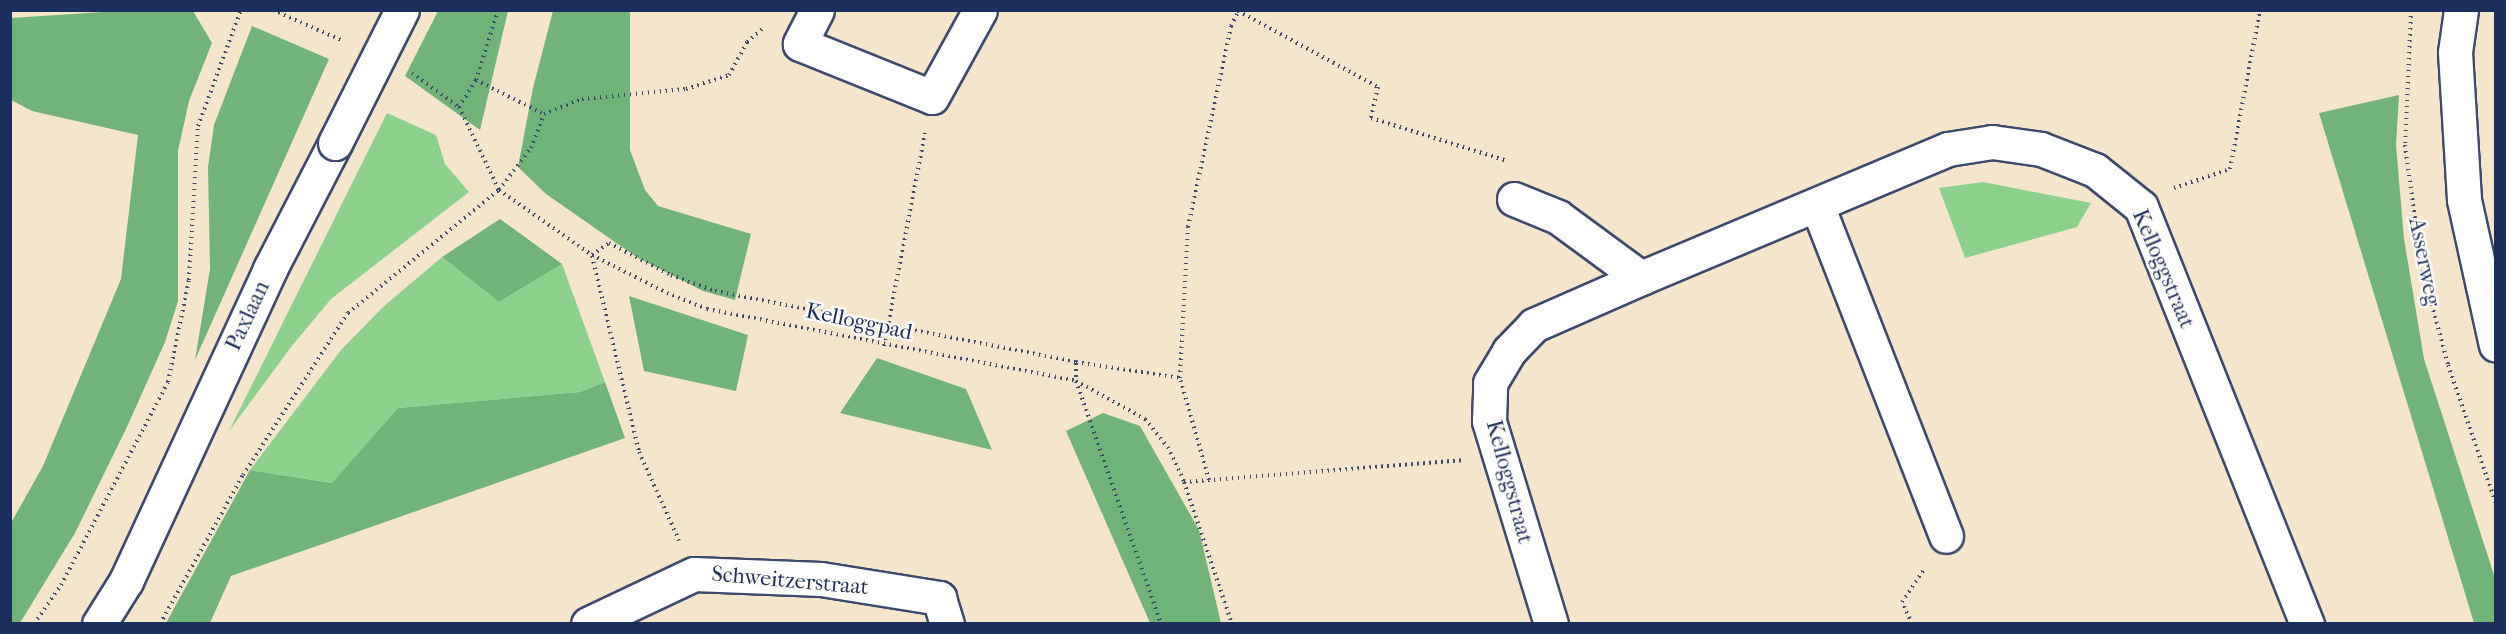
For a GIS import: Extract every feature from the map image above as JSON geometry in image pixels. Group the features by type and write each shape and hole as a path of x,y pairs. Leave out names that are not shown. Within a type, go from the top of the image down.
{"street":[{"name":"Paxlaan","path":"99,624 126,581 270,269 402,10"},
{"path":"818,10 800,44 932,96 980,10"},
{"path":"2461,10 2455,52 2464,200 2496,345"},
{"name":"Kelloggstraat","path":"1551,624 1498,457 1489,421 1490,383 1509,351 1534,325 1641,278 1948,148 1992,142 2041,149 2095,170 2133,201 2145,218 2307,624"},
{"path":"1514,199 1558,217 1641,278"},
{"path":"1817,205 1946,536"},
{"name":"Schweitzerstraat","path":"588,624 694,574 821,579 939,598 947,624"}],"path":[{"path":"34,624 61,585 168,382 189,280 198,126 241,10"},
{"path":"459,107 476,80 498,10"},
{"path":"2133,201 2230,169 2260,10"},
{"name":"Asserweg","path":"2411,10 2405,145 2421,264 2448,365 2496,504"},
{"path":"1209,480 1180,378 1188,227 1231,26 1239,11 1378,87 1371,117 1506,161 1514,199"},
{"path":"160,624 243,475 348,313 499,190 531,148 544,114 582,99 686,89 729,75 747,42 763,27 800,44"},
{"name":"Kelloggpad","path":"425,80 459,107 499,190 592,255 667,293 707,309 884,346 1076,381 1145,419 1168,447 1184,482 1232,624"},
{"path":"476,80 544,114"},
{"path":"884,346 932,96"},
{"path":"694,574 639,452 592,255 609,243 671,275 715,291 889,323 1077,363 1180,378"},
{"path":"1077,363 1076,381 1161,624"},
{"path":"1184,482 1498,457"},
{"path":"1912,624 1902,602 1946,536"}],"green space":[{"path":"134,10 193,11 212,43 189,101 178,151 178,301 165,342 126,429 75,533 20,623 11,623 11,523 43,466 121,279 138,135 32,111 11,100 11,18"},
{"path":"438,11 508,11 480,130 405,76"},
{"path":"553,11 630,11 630,150 645,190 658,206 751,234 735,300 703,291 638,258 546,194 518,167 533,88"},
{"path":"252,26 329,59 195,360 210,269 208,167 214,125"},
{"path":"2399,95 2396,145 2404,239 2424,359 2495,578 2495,623 2474,623 2319,113"},
{"path":"387,113 436,135 445,164 469,192 331,299 291,347 229,431"},
{"path":"1983,182 2091,203 2077,227 1965,258 1939,188"},
{"path":"500,219 562,264 499,302 442,257"},
{"path":"442,257 499,302 562,264 605,382 580,392 398,408 333,483 250,470 341,350 383,307"},
{"path":"629,296 748,335 736,391 644,371"},
{"path":"877,358 966,389 992,450 840,413"},
{"path":"605,382 625,438 231,576 210,623 166,623 250,470 332,483 398,408 580,392"},
{"path":"1103,413 1140,426 1199,530 1221,623 1150,623 1066,431"}]}
